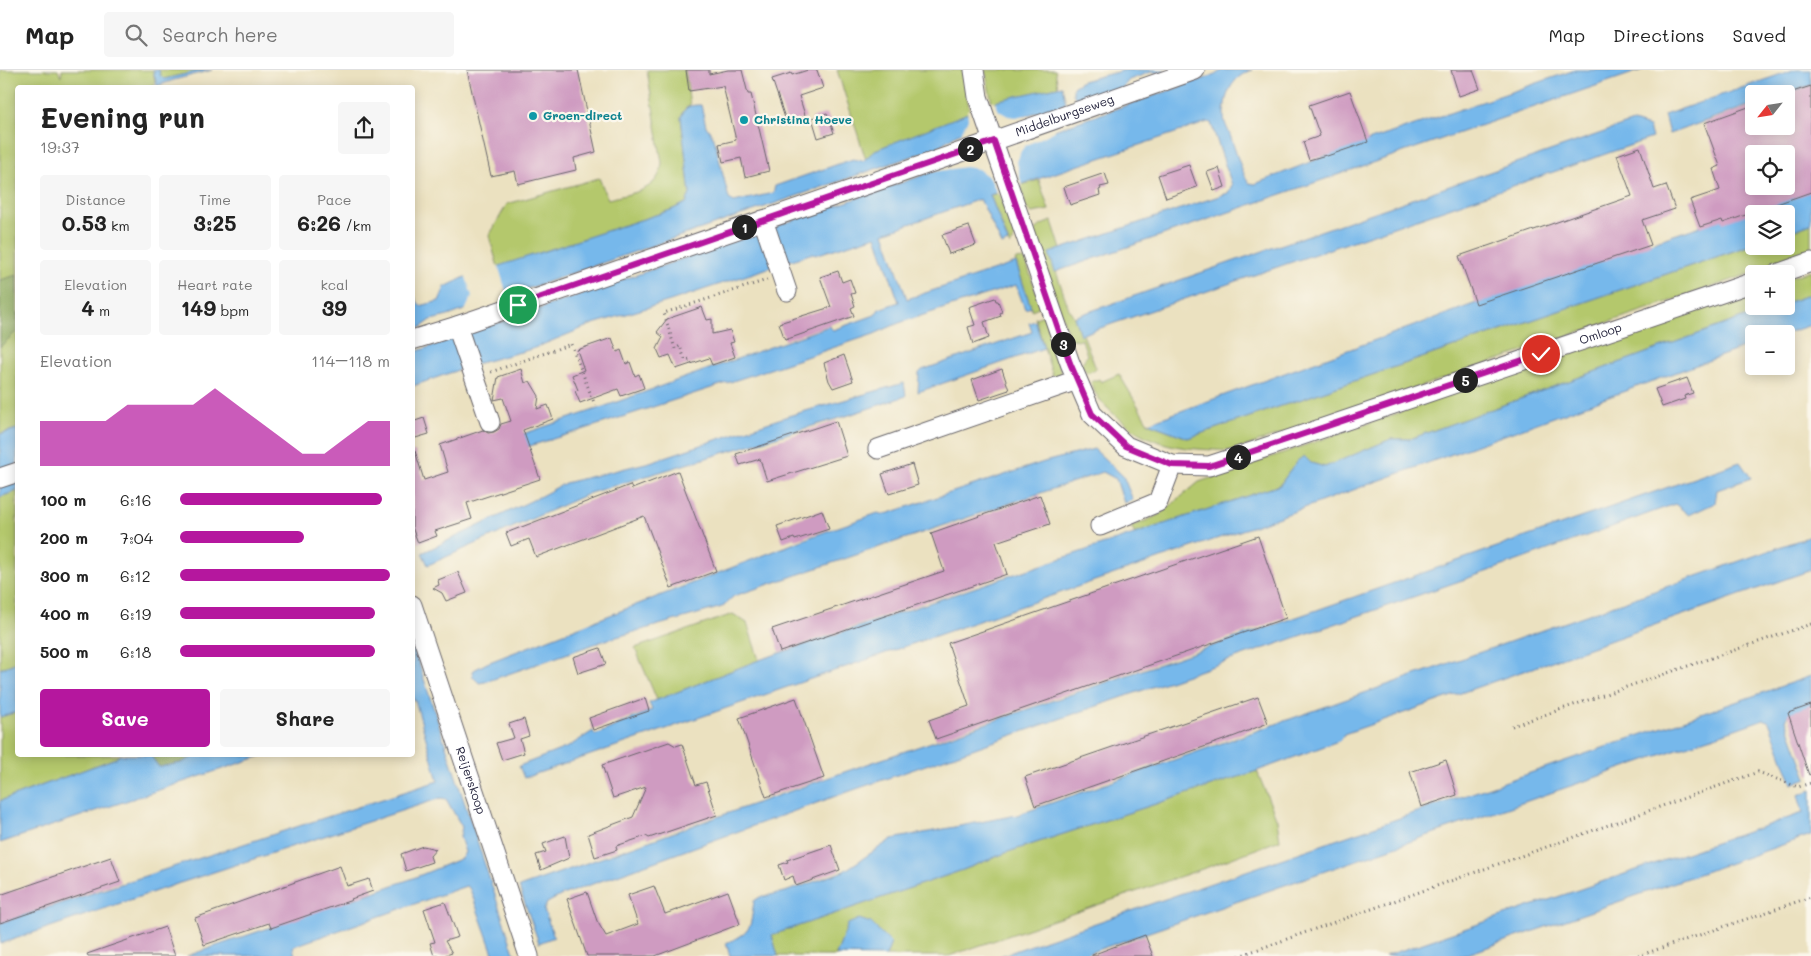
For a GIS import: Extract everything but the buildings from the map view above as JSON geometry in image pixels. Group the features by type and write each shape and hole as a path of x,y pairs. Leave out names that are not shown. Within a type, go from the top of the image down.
{"street":[{"name":"Omloop","path":"974,70 978,96 993,141 1070,363 1092,414 1126,446 1172,465 1209,466 1242,456 1745,285"},
{"name":"Middelburgseweg","path":"415,339 458,330 764,220 1194,70"},
{"path":"764,220 783,278"},
{"path":"1795,268 1811,262"},
{"path":"458,330 490,422"},
{"path":"878,449 1077,380"},
{"path":"1100,526 1158,502 1172,465"},
{"path":"0,478 15,473"},
{"name":"Reijerskoop","path":"415,614 530,956"}],"path":[{"path":"691,363 690,359 684,360 680,346 675,349 664,313 757,282 783,278"},
{"path":"473,376 571,344 595,405"},
{"path":"1512,726 1811,624"},
{"path":"1240,956 1758,772 1798,787 1811,783"},
{"path":"1638,956 1811,897"}],"green space":[{"path":"0,70 58,70 61,77 62,70 153,70 154,85 15,85 15,430 0,434"},
{"path":"159,70 203,70 164,79 160,75"},
{"path":"647,70 685,70 690,105 684,110 681,117 690,194 686,203 671,210 498,267 489,236 507,204 599,178 608,199 643,190 656,180 662,163"},
{"path":"837,70 962,70 970,112 875,150 866,160"},
{"path":"985,70 1055,70 1058,87 992,103"},
{"path":"1039,180 1049,210 1032,213 1026,208 1021,185"},
{"path":"998,193 1016,235 1010,246 990,195"},
{"path":"1052,221 1061,249 1050,254 1069,309 1080,335 1083,334 1096,369 1087,373 1081,365 1087,355 1082,340 1070,339 1034,236 1038,228"},
{"path":"1811,224 1811,253 1776,265 1745,265 1745,276 1232,451 1174,446 1141,434 1116,416 1097,396 1092,387 1091,382 1099,379 1101,382 1119,374 1148,423 1188,438 1745,247 1745,255 1795,255 1795,230"},
{"path":"1025,259 1041,306 1032,310 1015,260"},
{"path":"1811,270 1811,294 1795,300 1795,276"},
{"path":"15,276 15,333 0,347 0,280"},
{"path":"1745,293 1745,315 1750,315 1410,439 1391,439 1325,467 1297,461 1280,485 1135,534 1131,527 1159,515 1199,482"},
{"path":"1044,315 1061,371 1059,379 1054,380 1035,318"},
{"path":"15,492 15,663 0,669 0,497"},
{"path":"733,614 747,623 759,660 657,700 635,648"},
{"path":"15,713 15,757 117,757 0,801 0,717"},
{"path":"152,757 194,757 181,763 159,767"},
{"path":"1257,771 1277,820 1280,840 1208,867 949,956 886,956 891,943 837,956 778,956 771,935 963,870 1008,852"}],"water":[{"path":"153,70 159,70 160,75 164,79 203,70 212,70 160,85 157,85"},
{"path":"1125,70 1165,70 1160,73 1151,72 1129,80 1122,88 1086,100 1078,101 1073,94 1073,87 1082,81"},
{"path":"1222,70 1252,70 1239,77 1230,88 1225,102 1224,117 1243,172 1249,183 1255,184 1333,153 1575,70 1642,70 1055,272 1049,253 1228,193 1232,185 1211,123 1208,122 990,195 1008,242 1002,245 980,199 884,233 907,299 1016,263 1031,307 1025,309 1016,285 899,323 874,334 776,367 467,465 505,440 829,326 833,330 875,315 879,309 899,302 876,236 815,255 813,253 670,301 593,324 532,349 475,364 415,385 415,352 944,168 971,166 1023,146 1057,129 1215,75"},
{"path":"1793,70 1811,70 1811,85 1795,91 1795,85 1750,85"},
{"path":"1062,86 1066,103 1053,110 957,134 936,148 448,316 431,320 415,329 415,297 420,306 439,301 445,287 465,277 671,210 686,203 690,194 681,117 684,110 691,106 701,105 706,126 714,138 729,199 734,202 773,193 775,186 853,159 863,161 875,150 1003,99"},
{"path":"1745,87 1745,107 1669,134 1664,115"},
{"path":"1633,122 1649,127 1652,138 1080,335 1074,317"},
{"path":"1811,189 1811,224 1795,230 1795,205 1763,205"},
{"path":"1745,211 1745,247 1188,438 1148,423 1537,281"},
{"path":"1811,294 1811,325 1795,330 1795,325 1745,325 1745,347 1271,520 524,778 519,766 568,747 593,731 595,735 652,710 649,703 759,660 1280,485 1297,461 1304,456 1311,463 1325,467 1391,439 1410,439 1750,315 1795,315 1795,300"},
{"path":"1035,321 1044,348 918,392 919,373 922,370 1032,332 1029,323"},
{"path":"904,383 906,396 846,416 590,493 428,565 422,553 565,483 650,462 788,416"},
{"path":"15,430 15,466 0,471 0,434"},
{"path":"1094,449 1123,476 1133,500 1124,503 1116,479 1103,472 734,596 722,607 606,640 485,682 479,683 473,677 472,671 487,663 813,536 878,513 883,515 1044,462"},
{"path":"1740,462 1751,478 1717,490 1715,503 1689,515 1675,504 1503,566 836,796 562,895 547,903 544,910 554,937 539,943 519,887 850,770 1294,618"},
{"path":"15,481 15,492 0,497 0,486"},
{"path":"1811,536 1811,570 1344,734 1341,740 1257,771 1008,852 963,870 772,935 778,956 730,956 726,943 741,936 749,928 754,901 760,897 785,892 844,871 892,839 1017,815"},
{"path":"415,652 515,956 494,956 470,889 466,886 297,945 293,947 295,956 187,956 411,879 462,858 465,852 460,837 462,827 446,799 441,798 0,944 0,923 438,781 415,700"},
{"path":"15,663 15,713 0,717 0,669"},
{"path":"1811,676 1811,706 1789,714 1786,720 1807,778 1792,784 1769,722 1764,719 1080,956 1000,956"},
{"path":"152,757 159,767 181,763 194,757 258,757 0,843 0,801 116,758"},
{"path":"1811,790 1811,835 1462,956 1385,956 1803,813 1798,795"},
{"path":"859,919 871,923 891,943 886,956 836,955 848,924"}],"pier":[{"path":"994,100 999,111 1008,116 1049,114 958,136 937,150 927,154 960,134 968,119 967,110"},
{"path":"1054,128 1055,131 1025,146 1021,151 1017,162 1022,187 998,195 990,178 978,169 965,167 933,172 932,170 944,166 971,164 1019,147"},
{"path":"498,265 506,291 515,295 464,313 472,296 465,274"}],"place":[{"name":"Groen-direct","path":"533,116"},
{"name":"Christina Hoeve","path":"744,120"}],"route":[{"path":"518,305 994,141 1070,363 1092,414 1126,446 1172,465 1209,466 1541,354"}]}
